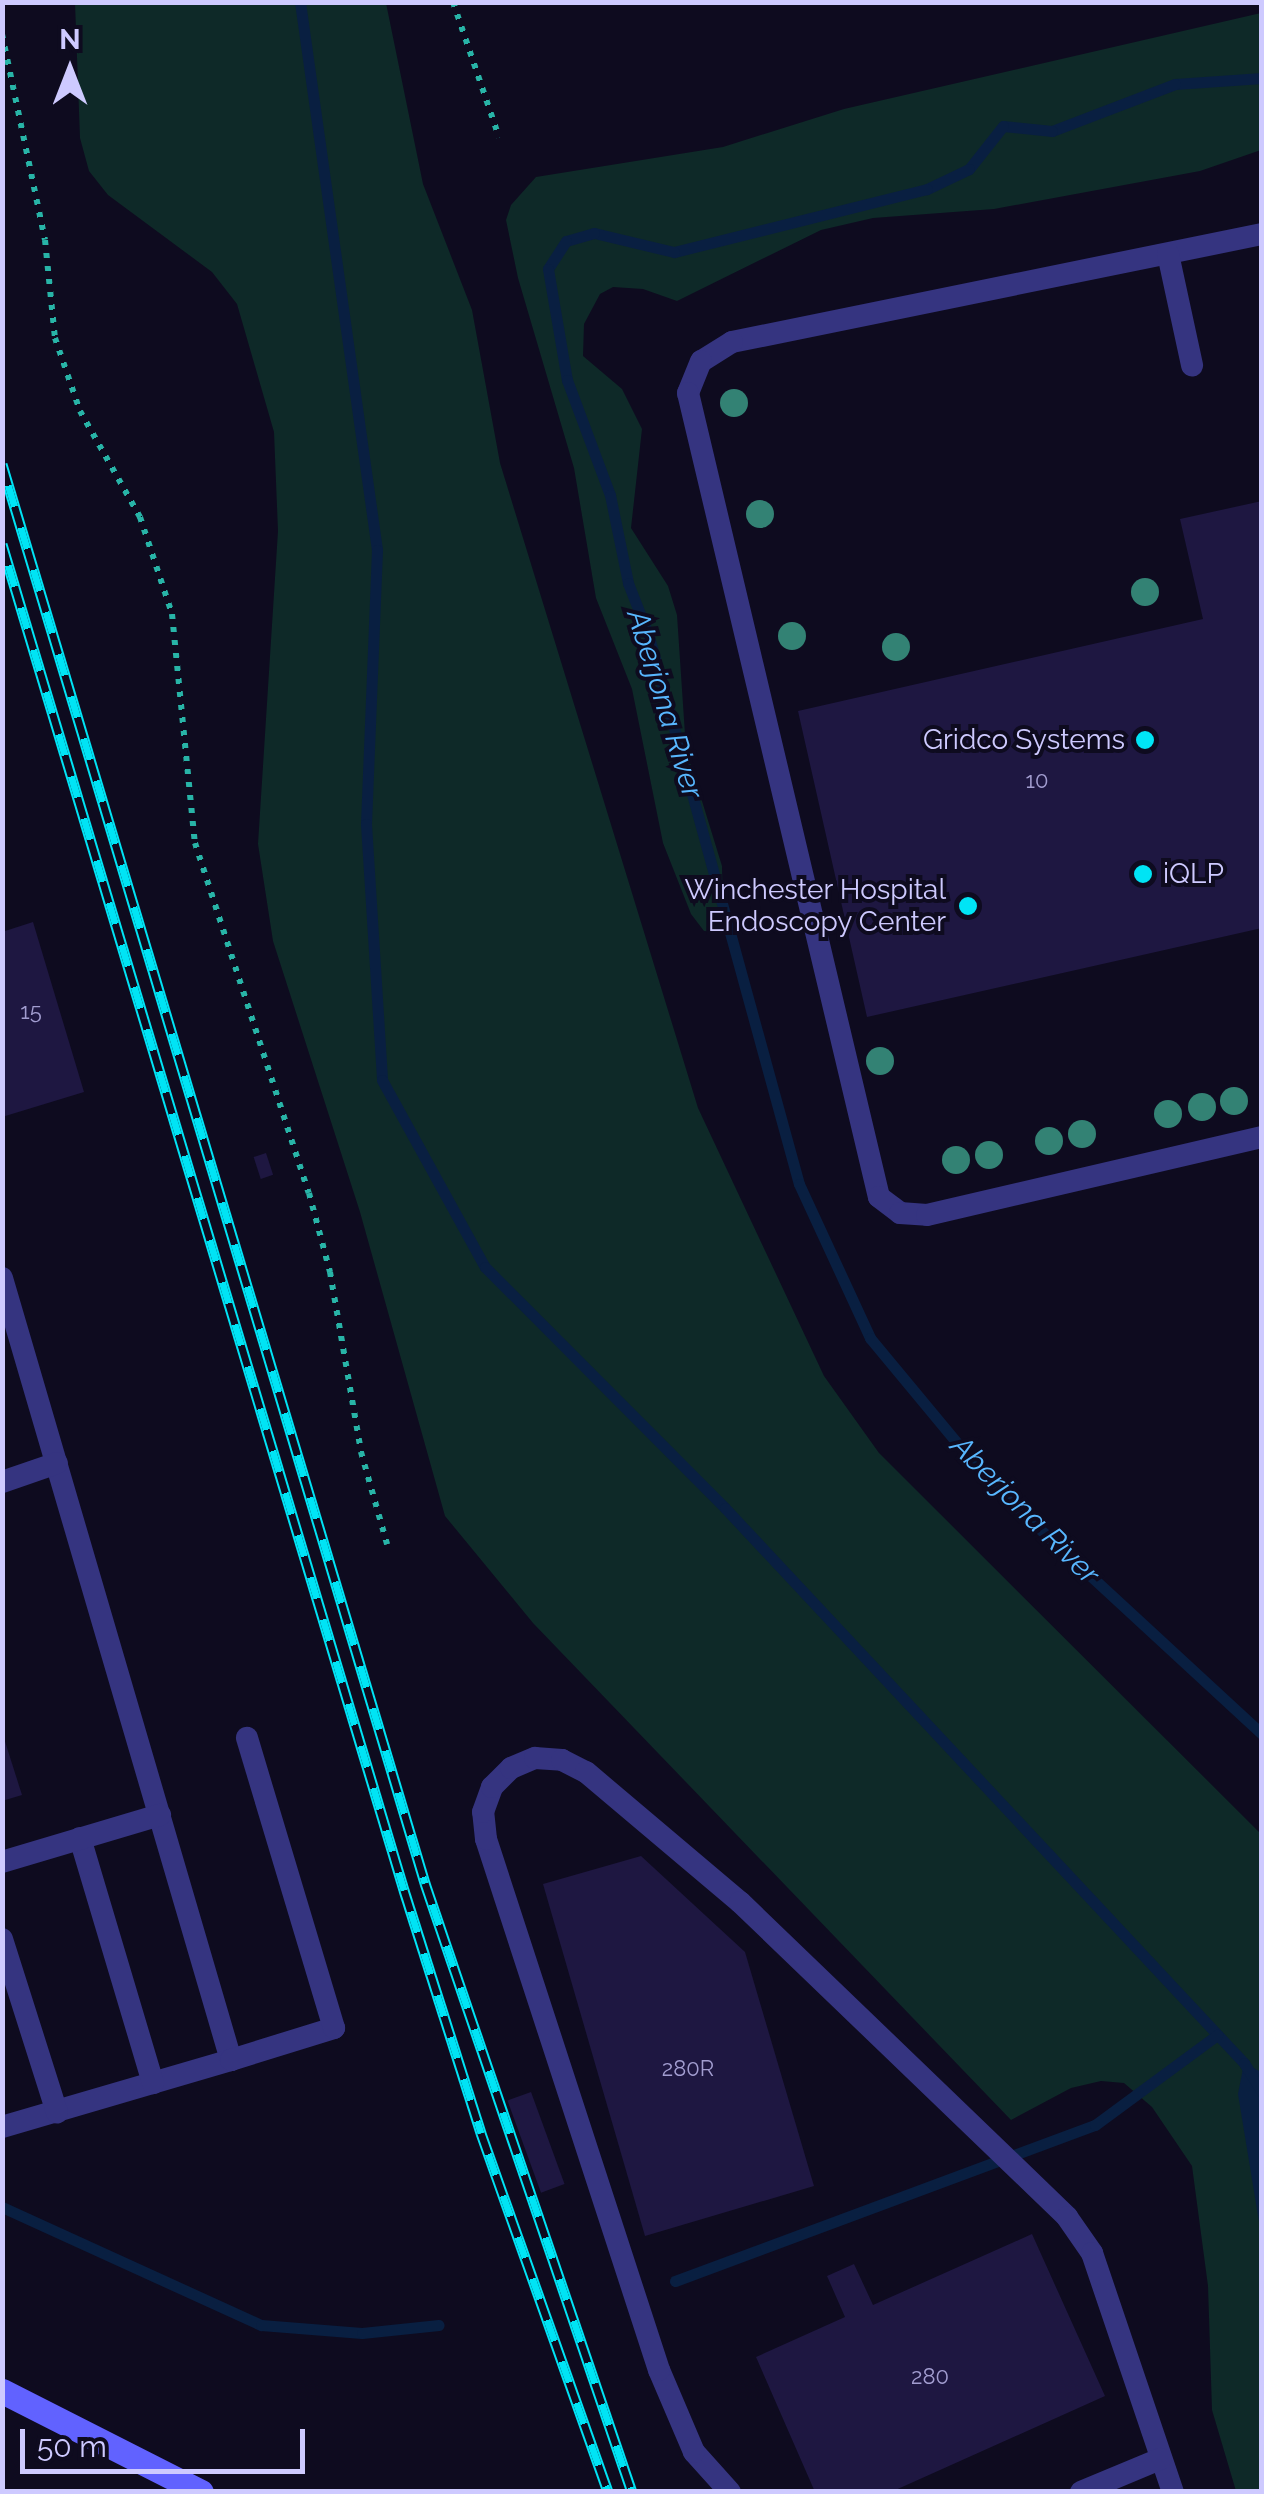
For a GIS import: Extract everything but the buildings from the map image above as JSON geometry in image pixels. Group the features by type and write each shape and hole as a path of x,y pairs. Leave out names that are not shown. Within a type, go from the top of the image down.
{"main road":[{"path":"2,2391 201,2492"}],"lane":[{"path":"1262,234 732,342 696,368 688,403 879,1197 900,1213 926,1215 1262,1137"},
{"path":"1168,254 1192,365"},
{"path":"2,1278 232,2060"},
{"path":"2,1482 56,1462"},
{"path":"2,2127 334,2028 248,1738"},
{"path":"730,2492 694,2452 676,2414 483,1826 486,1799 500,1776 522,1762 549,1757 586,1772 740,1902 1027,2173 1092,2253 1173,2492"},
{"path":"2,1862 160,1815"},
{"path":"80,1838 153,2083"},
{"path":"2,1939 58,2112"},
{"path":"1080,2492 1160,2459"}],"path":[{"path":"453,2 499,137"},
{"path":"2,34 45,240 55,338 80,411 140,518 172,614 195,843 309,1192 330,1272 361,1452 387,1544"}],"green space":[{"path":"75,3 386,3 423,184 472,310 500,463 698,1108 824,1376 879,1453 1261,1834 1261,2491 1236,2491 1212,2410 1208,2286 1192,2166 1152,2107 1124,2083 1101,2081 1071,2088 1011,2120 533,1623 445,1516 360,1212 273,941 258,844 278,531 274,432 237,304 212,272 108,195 89,171 80,138"},
{"path":"1261,13 1261,150 1200,171 994,209 873,218 821,230 677,301 643,289 613,287 600,294 584,324 583,356 622,389 642,429 631,528 668,586 677,615 686,749 722,866 723,919 717,932 704,931 691,914 663,843 632,689 596,598 574,468 518,278 506,220 511,205 536,177 723,147 844,109"}],"water":[{"path":"1244,2063 1261,2072 1261,2234 1238,2094"}],"waterway":[{"path":"300,2 377,550 366,824 382,1080 485,1267 725,1508 1244,2063 1262,2092"},
{"name":"Aberjona River","path":"1262,78 1175,84 1052,131 1003,126 969,169 927,189 674,252 594,233 566,241 548,269 567,380 610,495 628,583 649,637 799,1184 870,1338 991,1484 1262,1734"},
{"path":"675,2281 1095,2125 1217,2035"},
{"path":"2,2207 261,2325 362,2333 439,2325"}],"railway":[{"path":"2,464 425,1883 632,2492"},
{"path":"2,544 404,1890 481,2133 608,2492"}],"place":[{"name":"Gridco Systems","path":"1145,740"},
{"name":"iQLP","path":"1143,874"},
{"name":"Winchester Hospital Endoscopy Center","path":"968,906"}]}
